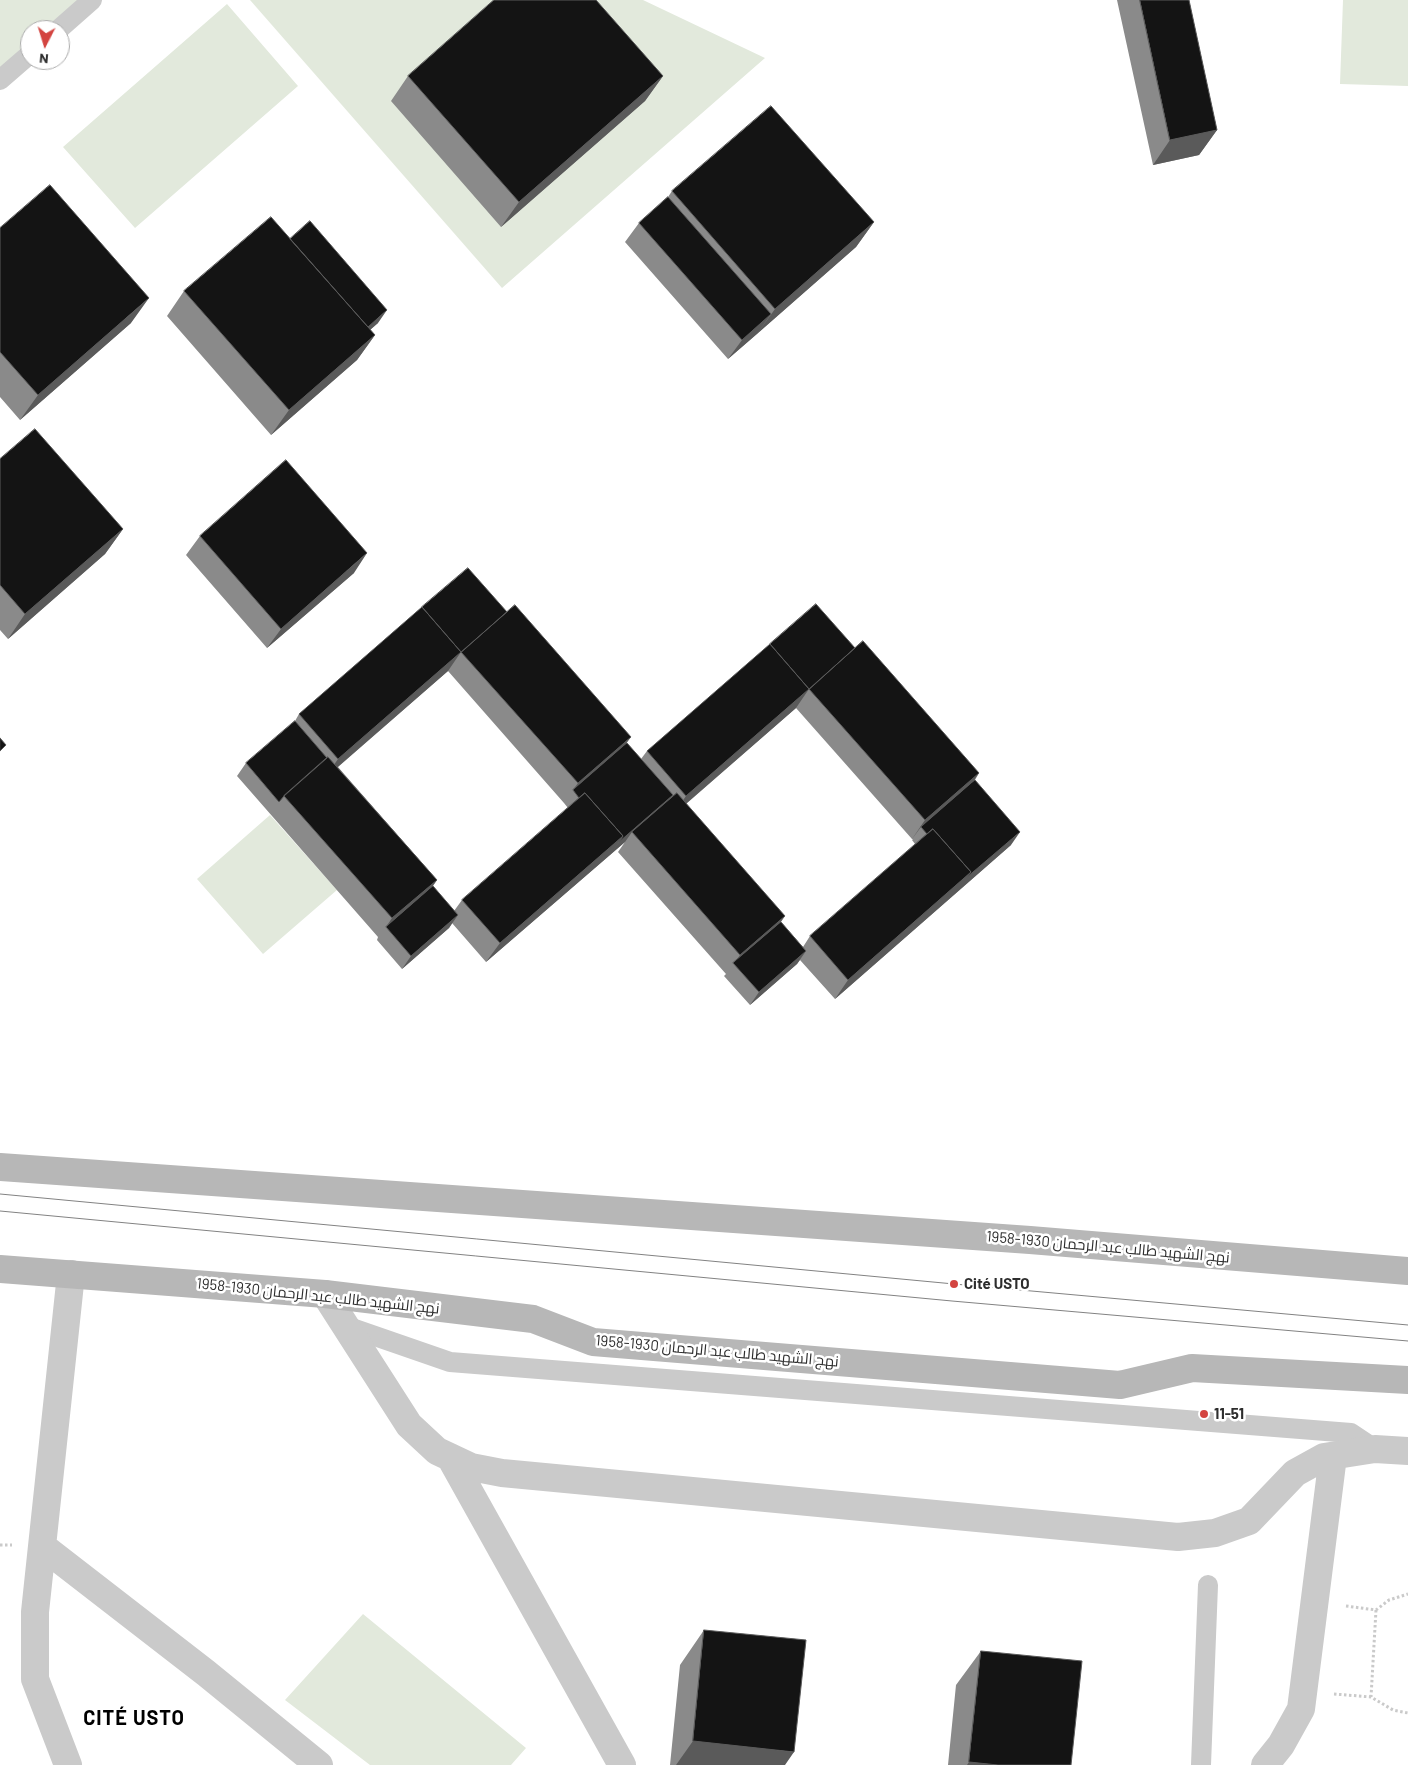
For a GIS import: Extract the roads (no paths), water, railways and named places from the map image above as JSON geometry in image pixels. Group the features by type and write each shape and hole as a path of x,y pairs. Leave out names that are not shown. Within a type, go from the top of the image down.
{"main road":[{"name":"نهج الشهيد طالب عبد الرحمان 1930-1958","path":"0,1168 1030,1240 1408,1271"},
{"name":"نهج الشهيد طالب عبد الرحمان 1930-1958","path":"0,1269 325,1294 533,1319 593,1342 1120,1385 1192,1368 1408,1380"}],"street":[{"path":"68,1765 35,1679 35,1612 71,1274"},
{"path":"325,1294 409,1425 437,1451 471,1468 502,1474 1178,1537 1215,1532 1249,1521 1296,1473 1324,1457 1375,1449 1408,1451"},
{"path":"1280,1758 1301,1709 1333,1456"},
{"path":"450,1457 622,1765"},
{"path":"42,1546 206,1673 319,1765"}],"lane":[{"path":"69,20 92,0"},
{"path":"0,80 20,63"},
{"path":"346,1326 450,1362 1350,1433 1375,1449"},
{"path":"1201,1765 1208,1585"}],"tram line":[{"path":"0,1194 1408,1325"},
{"path":"0,1211 952,1301 1408,1341"}],"place":[{"name":"Cité USTO","path":"954,1284"},
{"name":"11-51","path":"1204,1414"}],"district":[{"name":"CITÉ USTO","path":"134,1718"}]}
